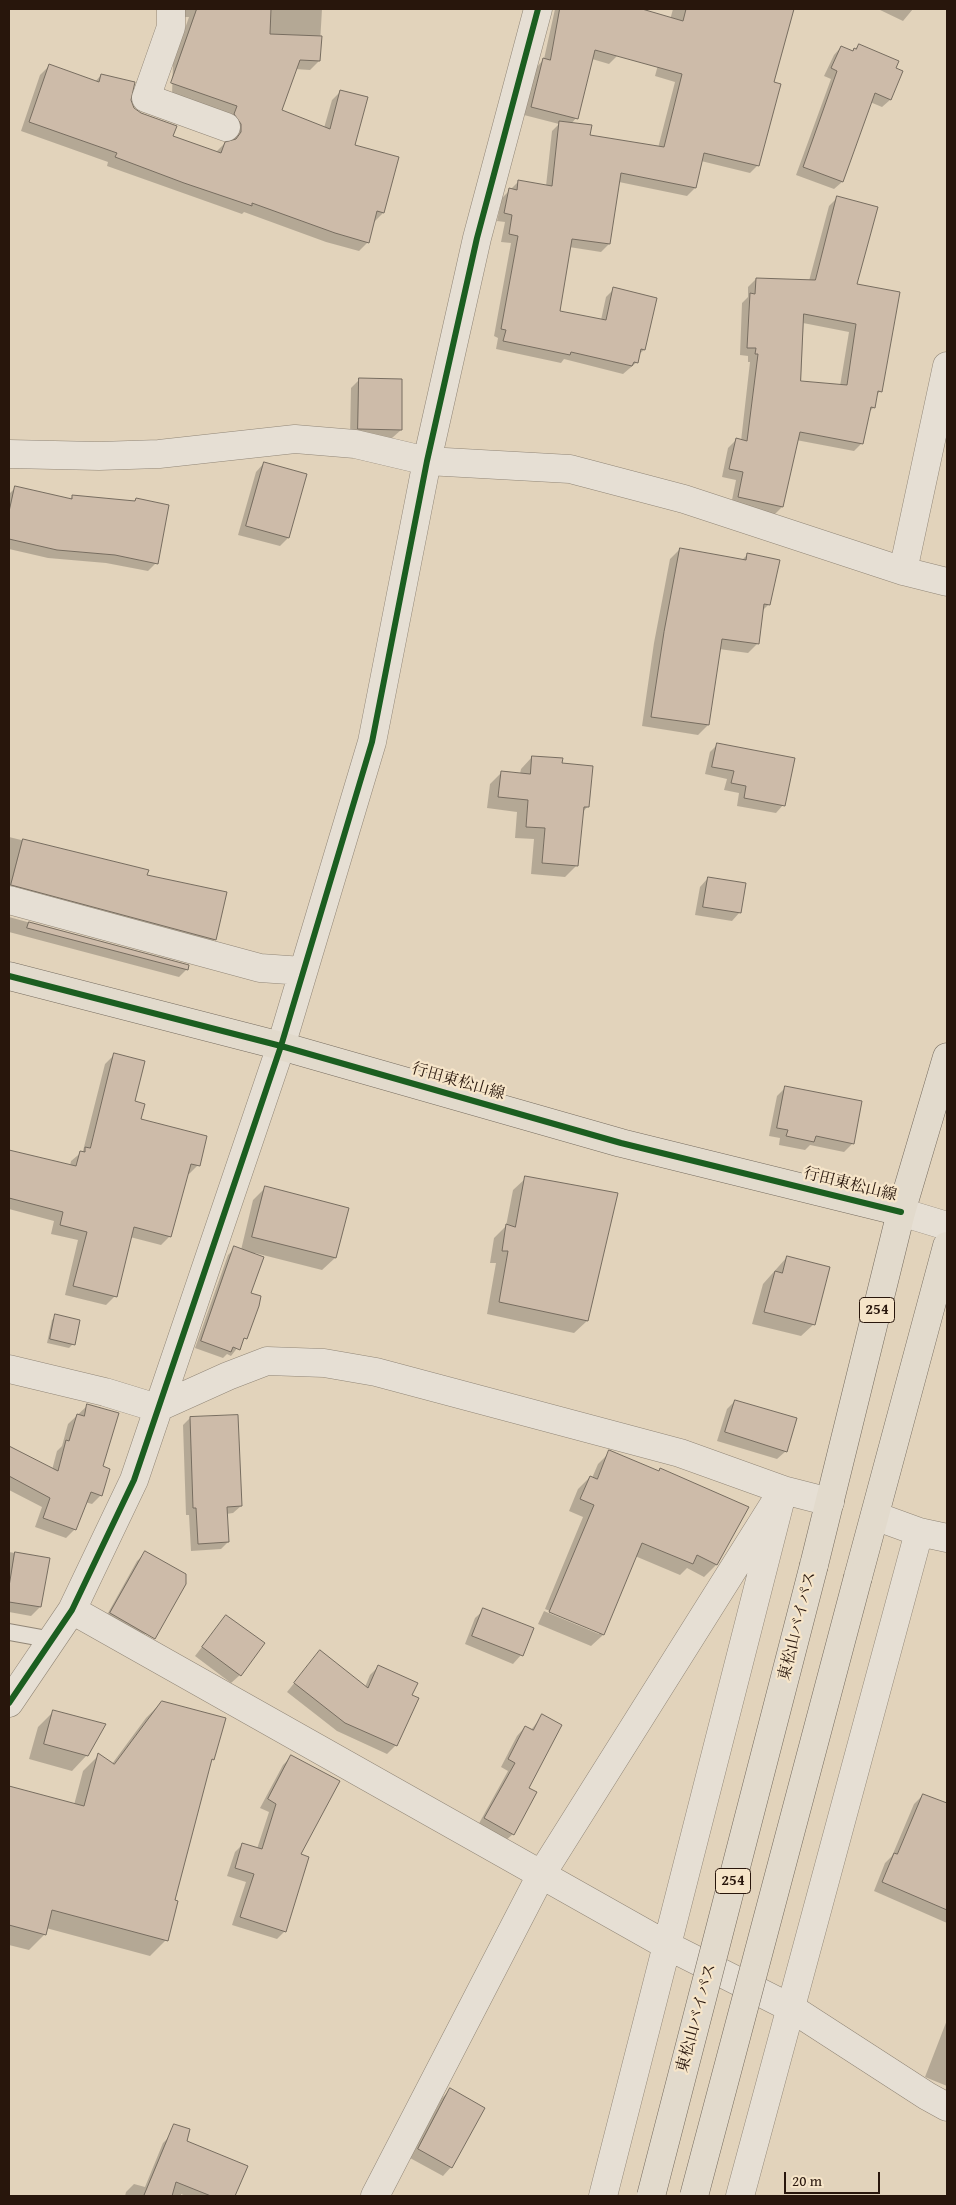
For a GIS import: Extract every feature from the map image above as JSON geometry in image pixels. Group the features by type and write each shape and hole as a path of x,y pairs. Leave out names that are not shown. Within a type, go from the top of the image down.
{"main road":[{"name":"行田東松山線","path":"9,976 280,1046 621,1142 901,1212"},
{"name":"東松山バイパス","path":"651,2196 814,1565 901,1212 947,1057"},
{"name":"254","path":"694,2196 947,1246"}],"street":[{"path":"171,9 171,27 146,98 226,127"},
{"path":"9,1703 72,1610 134,1480 156,1408 280,1046 372,742 427,461 477,238 538,9"},
{"path":"904,571 947,366"},
{"path":"9,454 99,456 159,454 295,439 355,444 427,461 570,469 684,499 904,571 947,582"},
{"path":"9,900 260,968 303,971"},
{"path":"901,1212 947,1226"},
{"path":"9,1369 105,1392 156,1408 267,1361 324,1363 376,1372 680,1453 783,1490 830,1502"},
{"path":"375,2196 541,1875 783,1490"},
{"path":"603,2196 783,1490"},
{"path":"875,1516 919,1532 947,1538"},
{"path":"740,2196 919,1532"},
{"path":"72,1610 668,1946 791,2008 947,2107"}],"lane":[{"path":"9,1632 53,1640"}],"building":[{"path":"197,9 271,9 270,34 322,36 320,61 300,60 282,110 330,129 340,90 368,97 355,145 399,157 384,213 377,211 369,243 335,233 252,203 252,206 184,183 115,157 117,153 29,122 49,64 99,82 101,74 135,82 131,100 134,108 141,113 177,126 173,136 221,153 225,142 236,139 241,132 241,124 234,114 237,106 171,83"},
{"path":"560,9 642,9 683,21 686,9 794,9 774,82 781,84 759,166 704,153 696,188 621,173 610,244 572,239 560,311 606,320 613,287 657,298 645,350 641,349 638,363 634,362 632,366 571,352 570,355 503,341 506,330 501,329 518,236 509,234 512,215 504,213 509,188 517,190 518,180 552,186 559,121 592,125 590,135 664,147 682,74 595,50 578,119 531,107 543,58 550,60"},
{"path":"859,44 899,61 896,68 903,71 891,100 875,93 843,182 803,167 837,71 831,68 841,46 853,51"},
{"path":"837,196 878,207 857,284 900,292 882,392 878,391 875,408 871,407 863,444 800,432 783,507 738,497 743,472 729,469 736,438 747,441 758,354 755,354 756,348 747,348 750,293 755,294 756,278 815,280","holes":["804,314 856,324 847,385 801,381"]},
{"path":"359,378 402,379 402,430 358,429"},
{"path":"264,462 307,474 289,538 246,526"},
{"path":"15,486 72,499 72,495 135,501 136,498 169,505 158,564 115,555 57,550 9,539 9,512"},
{"path":"680,548 746,560 747,553 780,560 770,605 764,604 759,644 722,639 709,725 651,717 664,632"},
{"path":"717,743 795,758 785,806 744,798 746,786 731,783 734,771 712,767"},
{"path":"532,756 563,758 562,763 593,766 589,807 584,807 578,866 542,863 545,828 526,827 528,800 498,797 501,771 530,774"},
{"path":"23,839 149,870 147,875 227,892 216,940 11,885"},
{"path":"708,877 746,883 741,913 703,907"},
{"path":"29,922 189,965 188,970 27,928"},
{"path":"114,1053 145,1061 135,1101 145,1104 141,1119 207,1136 200,1166 191,1164 171,1237 134,1227 117,1297 73,1286 87,1232 60,1225 63,1212 9,1198 9,1150 76,1166 80,1151 85,1152 85,1147 90,1148"},
{"path":"785,1086 862,1101 854,1144 816,1136 814,1142 786,1136 788,1130 777,1128"},
{"path":"525,1176 618,1193 588,1321 499,1302 508,1251 502,1251 506,1224 515,1227"},
{"path":"265,1186 349,1208 336,1258 252,1237"},
{"path":"234,1246 264,1257 251,1293 261,1296 259,1306 247,1339 244,1338 240,1350 233,1347 231,1352 201,1341"},
{"path":"787,1256 830,1267 815,1325 764,1312 775,1271 782,1273"},
{"path":"55,1314 80,1320 75,1345 50,1339"},
{"path":"735,1400 797,1418 787,1452 725,1432"},
{"path":"87,1404 119,1413 103,1466 110,1469 102,1496 91,1492 76,1530 43,1518 50,1498 9,1476 9,1446 58,1471 66,1440 69,1441 77,1414 84,1416"},
{"path":"238,1415 242,1506 227,1507 229,1542 198,1544 196,1508 193,1508 190,1417"},
{"path":"609,1450 659,1471 660,1468 749,1507 717,1565 697,1555 693,1564 642,1543 604,1635 549,1612 594,1505 580,1499 590,1476 597,1479"},
{"path":"145,1551 186,1574 186,1584 155,1639 110,1613"},
{"path":"15,1552 50,1558 41,1607 9,1602 9,1587"},
{"path":"483,1608 534,1628 523,1656 472,1636"},
{"path":"226,1615 265,1643 241,1676 202,1647"},
{"path":"320,1650 368,1688 378,1665 418,1683 412,1695 419,1698 397,1746 345,1723 294,1683"},
{"path":"162,1701 226,1718 214,1760 212,1759 175,1900 178,1901 168,1941 52,1910 46,1935 9,1925 9,1786 84,1806 98,1753 114,1764"},
{"path":"53,1710 106,1724 88,1756 44,1744"},
{"path":"542,1714 562,1725 529,1788 537,1792 514,1835 484,1818 515,1763 508,1759 525,1726 533,1730"},
{"path":"291,1755 340,1781 301,1854 309,1857 286,1932 240,1917 254,1874 235,1868 242,1843 262,1849 276,1804 268,1799"},
{"path":"923,1794 947,1803 947,1910 882,1882 894,1853 897,1854"},
{"path":"450,2088 485,2108 452,2168 418,2149"},
{"path":"174,2124 190,2129 187,2141 248,2166 235,2196 211,2196 176,2182 172,2196 144,2196"}],"cycle path":[{"path":"9,1703 72,1610 134,1480 281,1046 372,742 427,461 477,238 538,9"},
{"path":"9,976 281,1046 621,1143 901,1212"}]}
